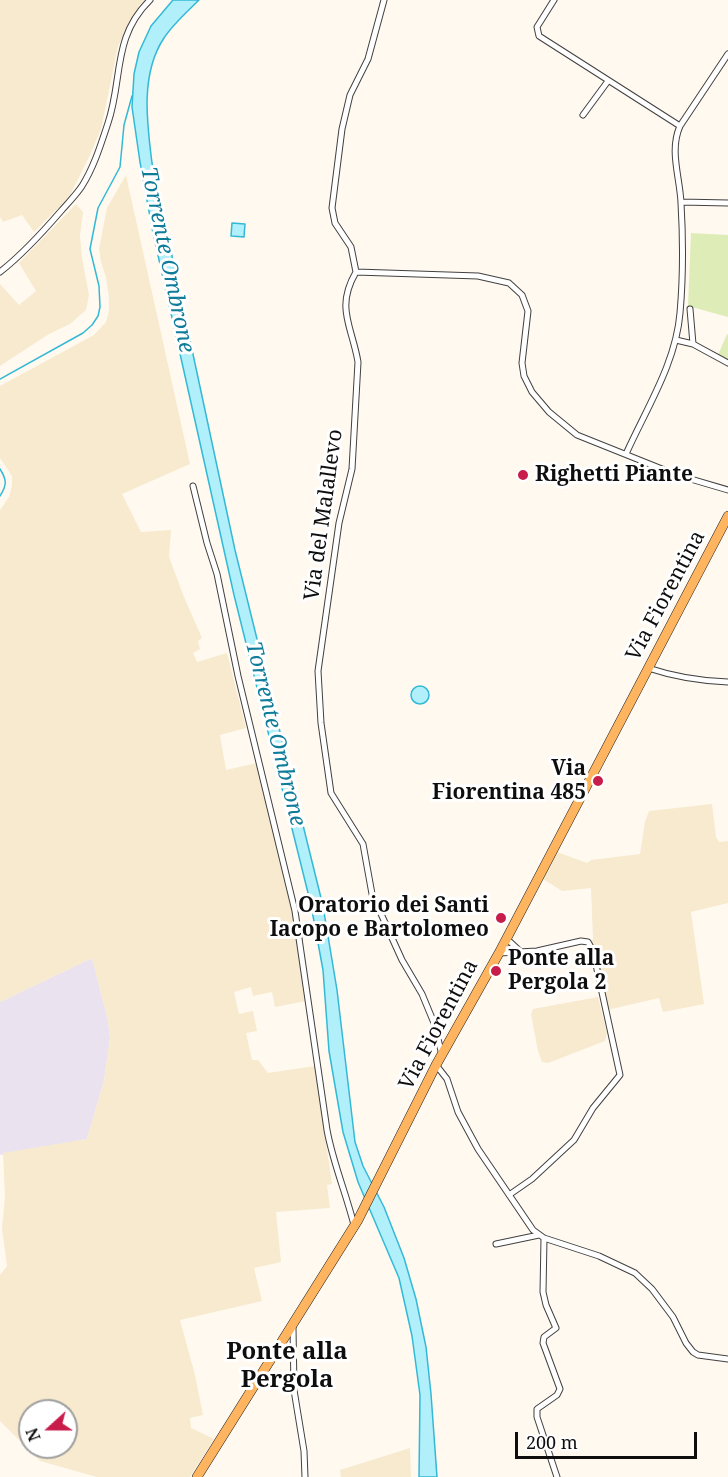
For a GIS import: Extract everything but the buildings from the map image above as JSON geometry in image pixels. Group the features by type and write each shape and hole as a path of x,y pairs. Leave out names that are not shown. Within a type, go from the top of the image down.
{"main road":[{"name":"Via Fiorentina","path":"197,1477 356,1223 436,1065 507,939 728,516"}],"street":[{"path":"0,272 36,240 81,187 93,166 109,121 120,53 137,16 150,0"},
{"path":"384,0 368,59 350,95 342,129 332,208 335,223 351,247 356,272 478,276 509,284 522,295 527,305 528,321 522,370 532,392 549,412 577,435 677,475 728,490"},
{"path":"554,0 537,27 539,36 680,126"},
{"path":"626,454 665,370 676,340 680,306 681,202 674,142 680,126 728,54"},
{"path":"584,115 608,81"},
{"path":"681,202 728,203"},
{"name":"Via del Malallevo","path":"356,272 350,283 345,302 345,315 357,362 352,469 339,523 318,671 321,723 331,793 363,844 372,894 402,960 422,994 434,1023 442,1055"},
{"path":"690,309 693,344"},
{"path":"676,340 693,344 728,363"},
{"path":"193,486 217,574 238,676 295,911 327,1130 334,1161 356,1223"},
{"path":"648,668 681,678 728,682"},
{"path":"507,939 521,952"},
{"path":"499,953 545,950 581,941 588,942 593,951 620,1074 593,1108 574,1140 532,1179 509,1195"},
{"path":"436,1065 447,1079 458,1112 478,1149 528,1225 542,1237 605,1258 635,1273 652,1289 673,1317 693,1352 698,1355 728,1359"},
{"path":"496,1244 542,1237"},
{"path":"542,1237 543,1292 547,1308 556,1327 555,1331 544,1337 543,1342 560,1389 556,1395 537,1409 537,1417 557,1477"},
{"path":"293,1323 294,1390 303,1444 305,1477"}],"shaded area":[{"path":"0,0 145,0 139,6 118,46 101,129 90,155 69,197 34,232 22,215 3,222 0,217"},
{"path":"126,175 190,464 122,494 141,532 171,530 169,557 202,638 198,641 200,649 193,653 197,662 227,653 246,728 220,735 226,770 257,763 292,912 306,1001 275,1007 272,992 253,996 251,987 234,992 239,1014 253,1011 257,1031 246,1033 252,1060 258,1060 268,1073 315,1066 332,1184 327,1185 330,1208 276,1212 281,1262 254,1268 262,1301 180,1320 203,1415 190,1418 191,1428 214,1439 190,1477 97,1477 40,1461 38,1459 78,1459 78,1399 18,1399 18,1439 0,1421 0,1275 7,1266 2,1228 5,1197 3,1153 87,1139 104,1081 110,1038 108,1020 92,958 0,1002 0,510 9,497 12,476 0,458 0,386 94,335 106,322 109,298 99,249 107,208"},
{"path":"76,204 83,212 80,235 89,295 86,310 70,324 49,334 0,366 0,284 19,305 36,291 19,263"},
{"path":"712,804 716,837 719,842 728,841 728,903 691,912 704,1004 663,1012 659,998 607,1010 591,942 593,939 591,888 562,891 543,879 557,852 587,863 591,860 640,854 649,811"},
{"path":"92,958 108,1020 110,1038 104,1081 87,1139 0,1155 0,1002"},
{"path":"598,997 607,1033 605,1041 548,1063 542,1062 531,1014 533,1009"},
{"path":"410,1448 411,1477 341,1477 340,1470"}],"green space":[{"path":"691,233 728,235 728,317 688,306"},
{"path":"728,335 728,360 718,355"}],"water":[{"name":"Torrente Ombrone","path":"173,0 199,0 164,38 151,67 147,115 152,163 235,550 323,906 337,990 355,1142 363,1166 384,1207 404,1258 416,1299 426,1347 437,1477 419,1477 420,1395 412,1336 399,1278 358,1182 343,1132 329,1051 323,970 311,905 234,595 153,233 140,162 132,107 134,74 139,52 151,26"},
{"path":"232,223 245,224 244,237 231,236"},
{"path":"420,686 426,689 429,695 426,701 420,704 414,701 411,695 414,689"}],"waterway":[{"path":"0,379 83,333 98,316 99,286 90,249 98,208 120,167 124,125 132,96"},
{"path":"0,469 5,482 0,496"}],"place":[{"name":"Righetti Piante","path":"523,475"},
{"name":"Via Fiorentina 485","path":"598,781"},
{"name":"Oratorio dei Santi Iacopo e Bartolomeo","path":"501,918"},
{"name":"Ponte alla Pergola 2","path":"496,971"}],"district":[{"name":"Ponte alla Pergola","path":"287,1366"}]}
